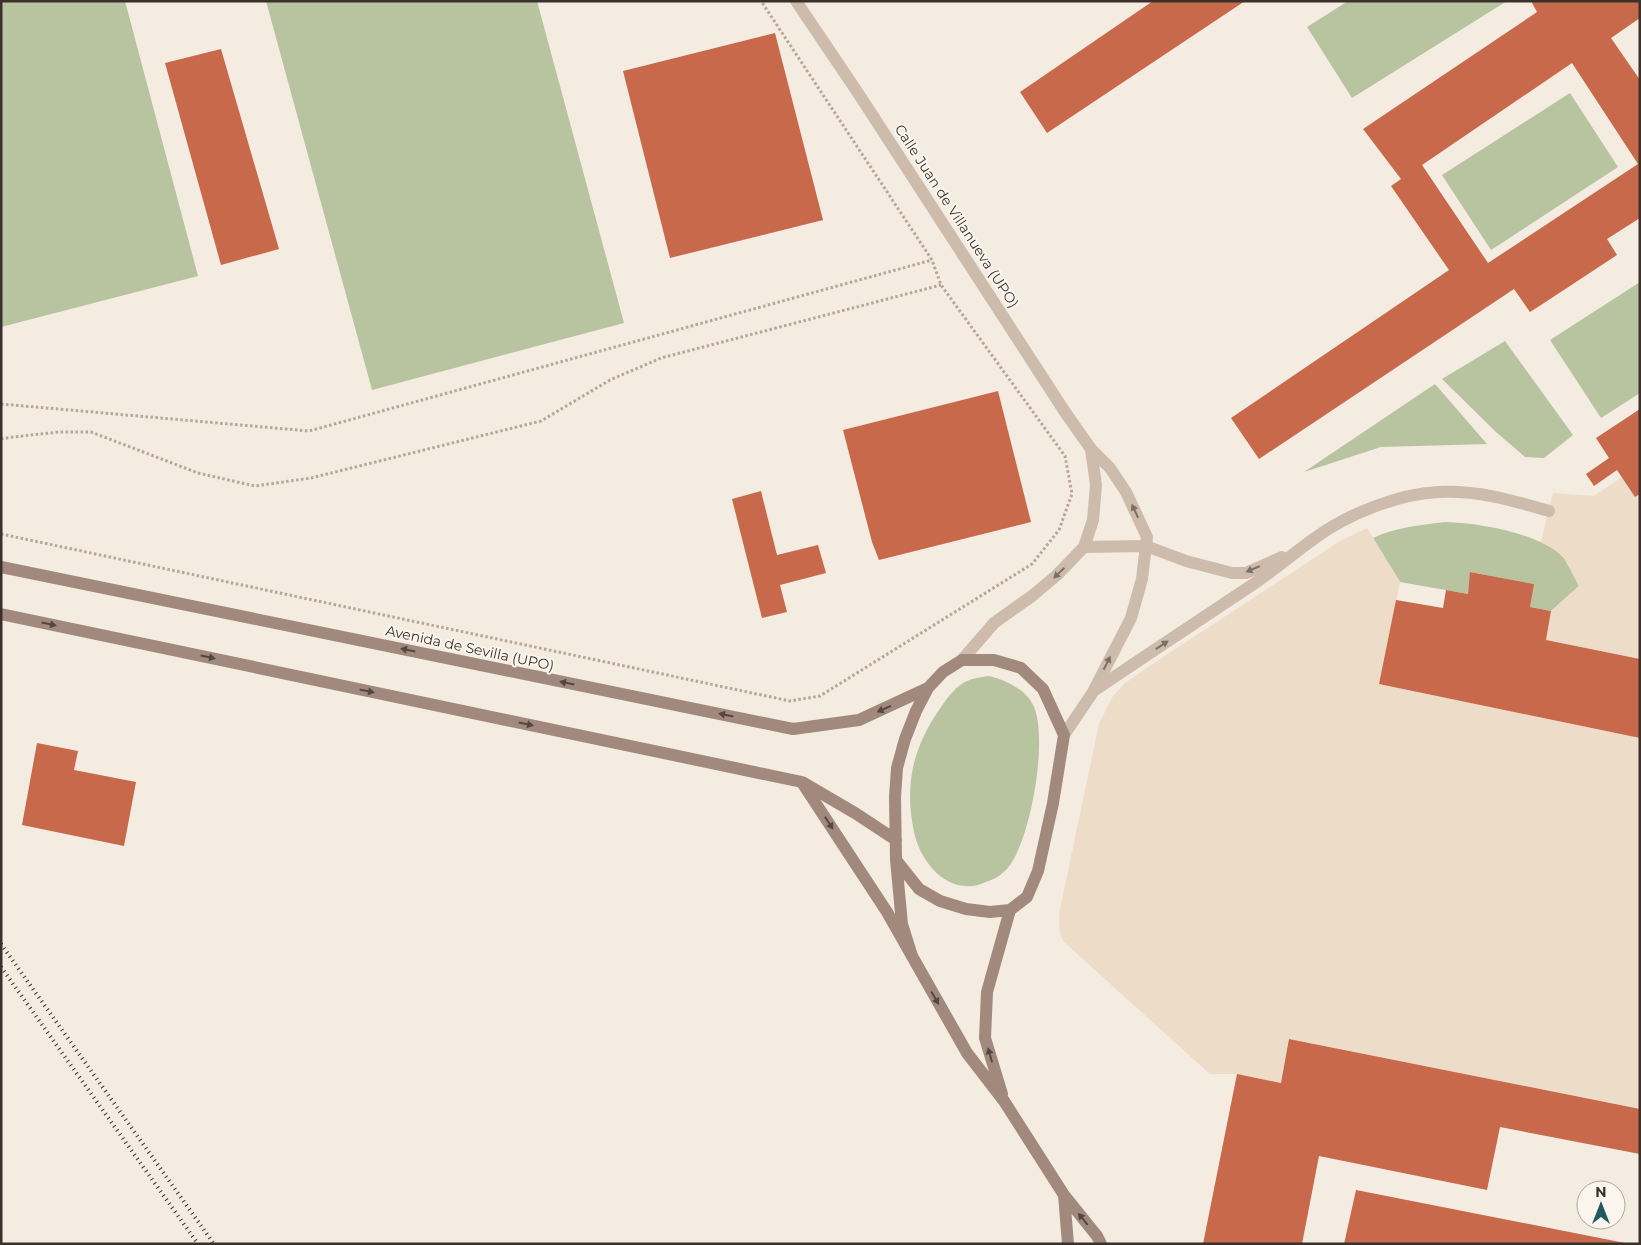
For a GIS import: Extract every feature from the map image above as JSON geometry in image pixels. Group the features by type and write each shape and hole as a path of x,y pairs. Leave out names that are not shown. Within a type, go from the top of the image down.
{"street":[{"name":"Calle Juan de Villanueva (UPO)","path":"796,1 860,96 1065,412 1091,449 1110,468 1126,492 1147,537 1146,546"},
{"path":"912,956 902,924 896,860 895,797 898,768 905,739 928,688 943,672 962,660 994,623 1032,596 1057,575 1084,547 1093,520 1096,485 1091,449"},
{"path":"1093,692 1277,568 1316,537 1341,522 1365,511 1398,499 1436,492 1491,495 1549,511"},
{"path":"1084,547 1146,546 1186,561 1232,573 1246,573 1298,551"},
{"path":"896,860 919,889 940,901 990,912 1010,910 1027,897 1038,871 1053,803 1064,735 1093,692 1131,618 1142,579 1146,546"},
{"name":"Avenida de Sevilla (UPO)","path":"1,567 793,729 860,720 928,688"},
{"path":"1,614 802,782 896,840"},
{"path":"962,660 994,660 1021,668 1043,689 1064,735"},
{"path":"802,782 887,912 968,1053 1004,1101 1064,1195 1097,1236 1100,1244"},
{"path":"1004,1101 985,1038 987,992 1010,910"},
{"path":"1064,1195 1068,1244"}],"path":[{"path":"1,534 790,701 820,696 1032,564 1060,530 1072,494 1065,456 941,285 932,260 762,1"},
{"path":"1,404 309,431 932,260"},
{"path":"1,439 13,436 59,432 91,432 198,473 255,486 311,478 541,421 610,380 661,358 941,285"}],"green space":[{"path":"1,1 125,1 198,276 1,327"},
{"path":"266,1 537,1 624,323 372,390"},
{"path":"1348,1 1507,1 1352,98 1307,27"},
{"path":"1570,93 1618,167 1491,250 1442,175"},
{"path":"1640,282 1640,393 1601,418 1550,340"},
{"path":"1505,341 1573,435 1544,458 1525,457 1496,432 1442,379"},
{"path":"1435,384 1487,444 1381,447 1304,472"},
{"path":"1446,522 1491,527 1538,541 1565,559 1579,586 1551,611 1530,607 1533,584 1471,572 1468,594 1400,582 1373,538 1418,525"},
{"path":"989,676 1002,680 1021,691 1034,707 1038,722 1039,742 1035,788 1025,833 1018,851 1008,868 989,881 973,886 961,886 939,875 923,856 918,844 911,814 910,798 913,766 931,722 946,700 963,683 972,679"}],"shaded area":[{"path":"1622,477 1635,497 1640,494 1640,659 1546,640 1551,611 1579,586 1564,558 1541,542 1553,493 1594,496"},
{"path":"1367,528 1400,582 1379,684 1640,738 1640,1109 1290,1039 1281,1083 1237,1074 1210,1074 1064,942 1060,934 1059,914 1099,724 1113,696 1124,684 1148,667 1340,541"}],"building":[{"path":"1153,1 1245,1 1047,133 1020,92"},
{"path":"1531,1 1640,1 1640,18 1611,38 1640,80 1640,218 1607,239 1617,255 1530,312 1514,289 1259,459 1231,418 1449,270 1391,186 1401,179 1363,129 1537,12","holes":["1572,63 1638,164 1488,263 1422,165"]},
{"path":"775,33 823,220 670,258 623,71"},
{"path":"221,49 279,249 221,265 165,63"},
{"path":"998,391 1031,522 879,560 872,542 843,430"},
{"path":"1640,409 1640,494 1635,497 1617,470 1594,486 1586,474 1609,458 1596,438"},
{"path":"761,491 777,555 818,545 826,573 780,585 787,612 762,618 732,499"},
{"path":"1470,572 1534,584 1530,607 1551,611 1546,640 1640,659 1640,738 1379,684 1396,600 1443,608 1446,590 1468,594"},
{"path":"37,743 78,751 74,770 136,782 124,846 22,825"},
{"path":"1289,1039 1640,1109 1640,1154 1500,1127 1487,1190 1319,1156 1302,1244 1203,1244 1237,1074 1281,1083"},
{"path":"1356,1190 1625,1243 1625,1244 1344,1244"}],"railway":[{"path":"1,944 214,1244"},
{"path":"1,967 198,1244"}]}
